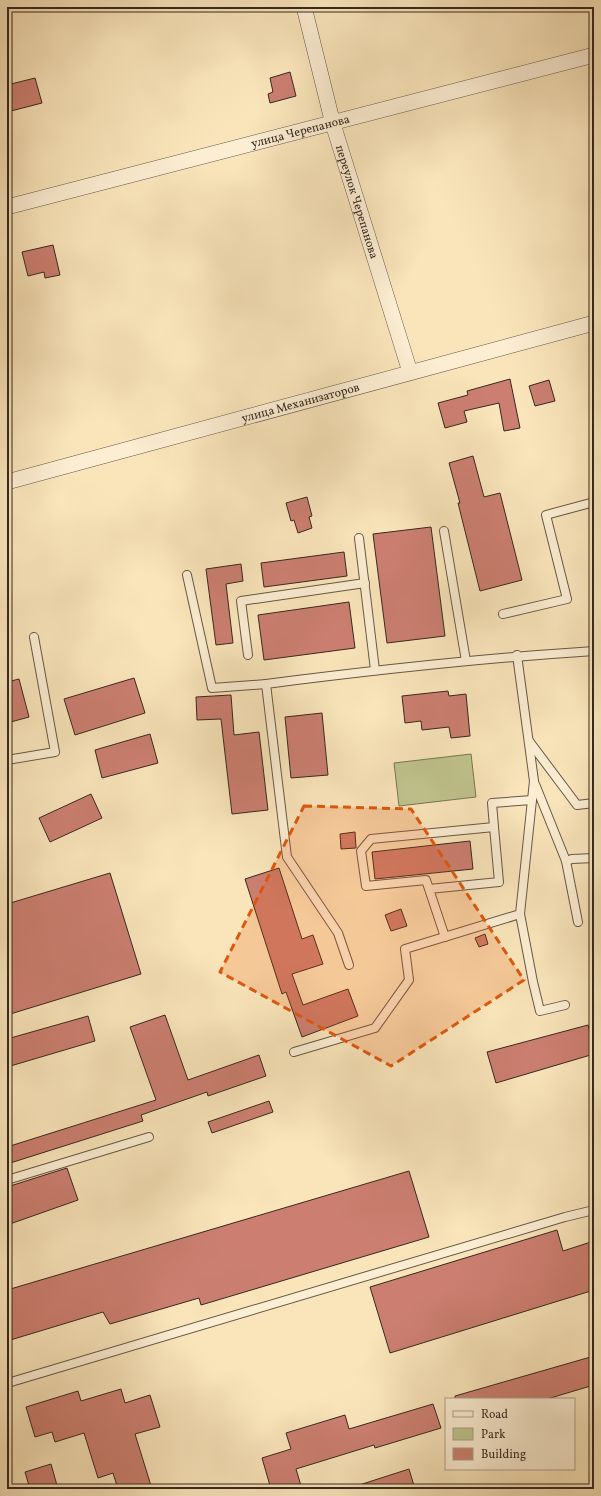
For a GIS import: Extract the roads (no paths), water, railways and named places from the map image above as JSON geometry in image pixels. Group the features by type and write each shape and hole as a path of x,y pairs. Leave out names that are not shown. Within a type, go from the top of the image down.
{"street":[{"name":"переулок Черепанова","path":"304,7 333,124 410,372"},
{"name":"улица Черепанова","path":"7,207 333,124 594,55"},
{"name":"улица Механизаторов","path":"7,482 594,323"}],"lane":[{"path":"503,614 566,599 546,516 594,502"},
{"path":"444,531 466,661"},
{"path":"360,538 376,670"},
{"path":"188,575 212,688 266,684 376,670 517,656 594,651"},
{"path":"248,654 241,601 365,583"},
{"path":"7,760 55,752 34,637"},
{"path":"517,656 534,781 566,861 578,922"},
{"path":"266,684 286,857 338,933 349,965"},
{"path":"528,739 577,805 594,803"},
{"path":"534,781 520,914 540,1011 565,1005"},
{"path":"429,889 499,882 492,803 532,800"},
{"path":"445,937 426,880 366,886 361,851 371,839 494,826"},
{"path":"566,861 572,859 594,858"},
{"path":"294,1052 374,1028 409,980 405,949 520,914"},
{"path":"7,1180 149,1137"},
{"path":"11,1382 565,1217 594,1210"}]}
